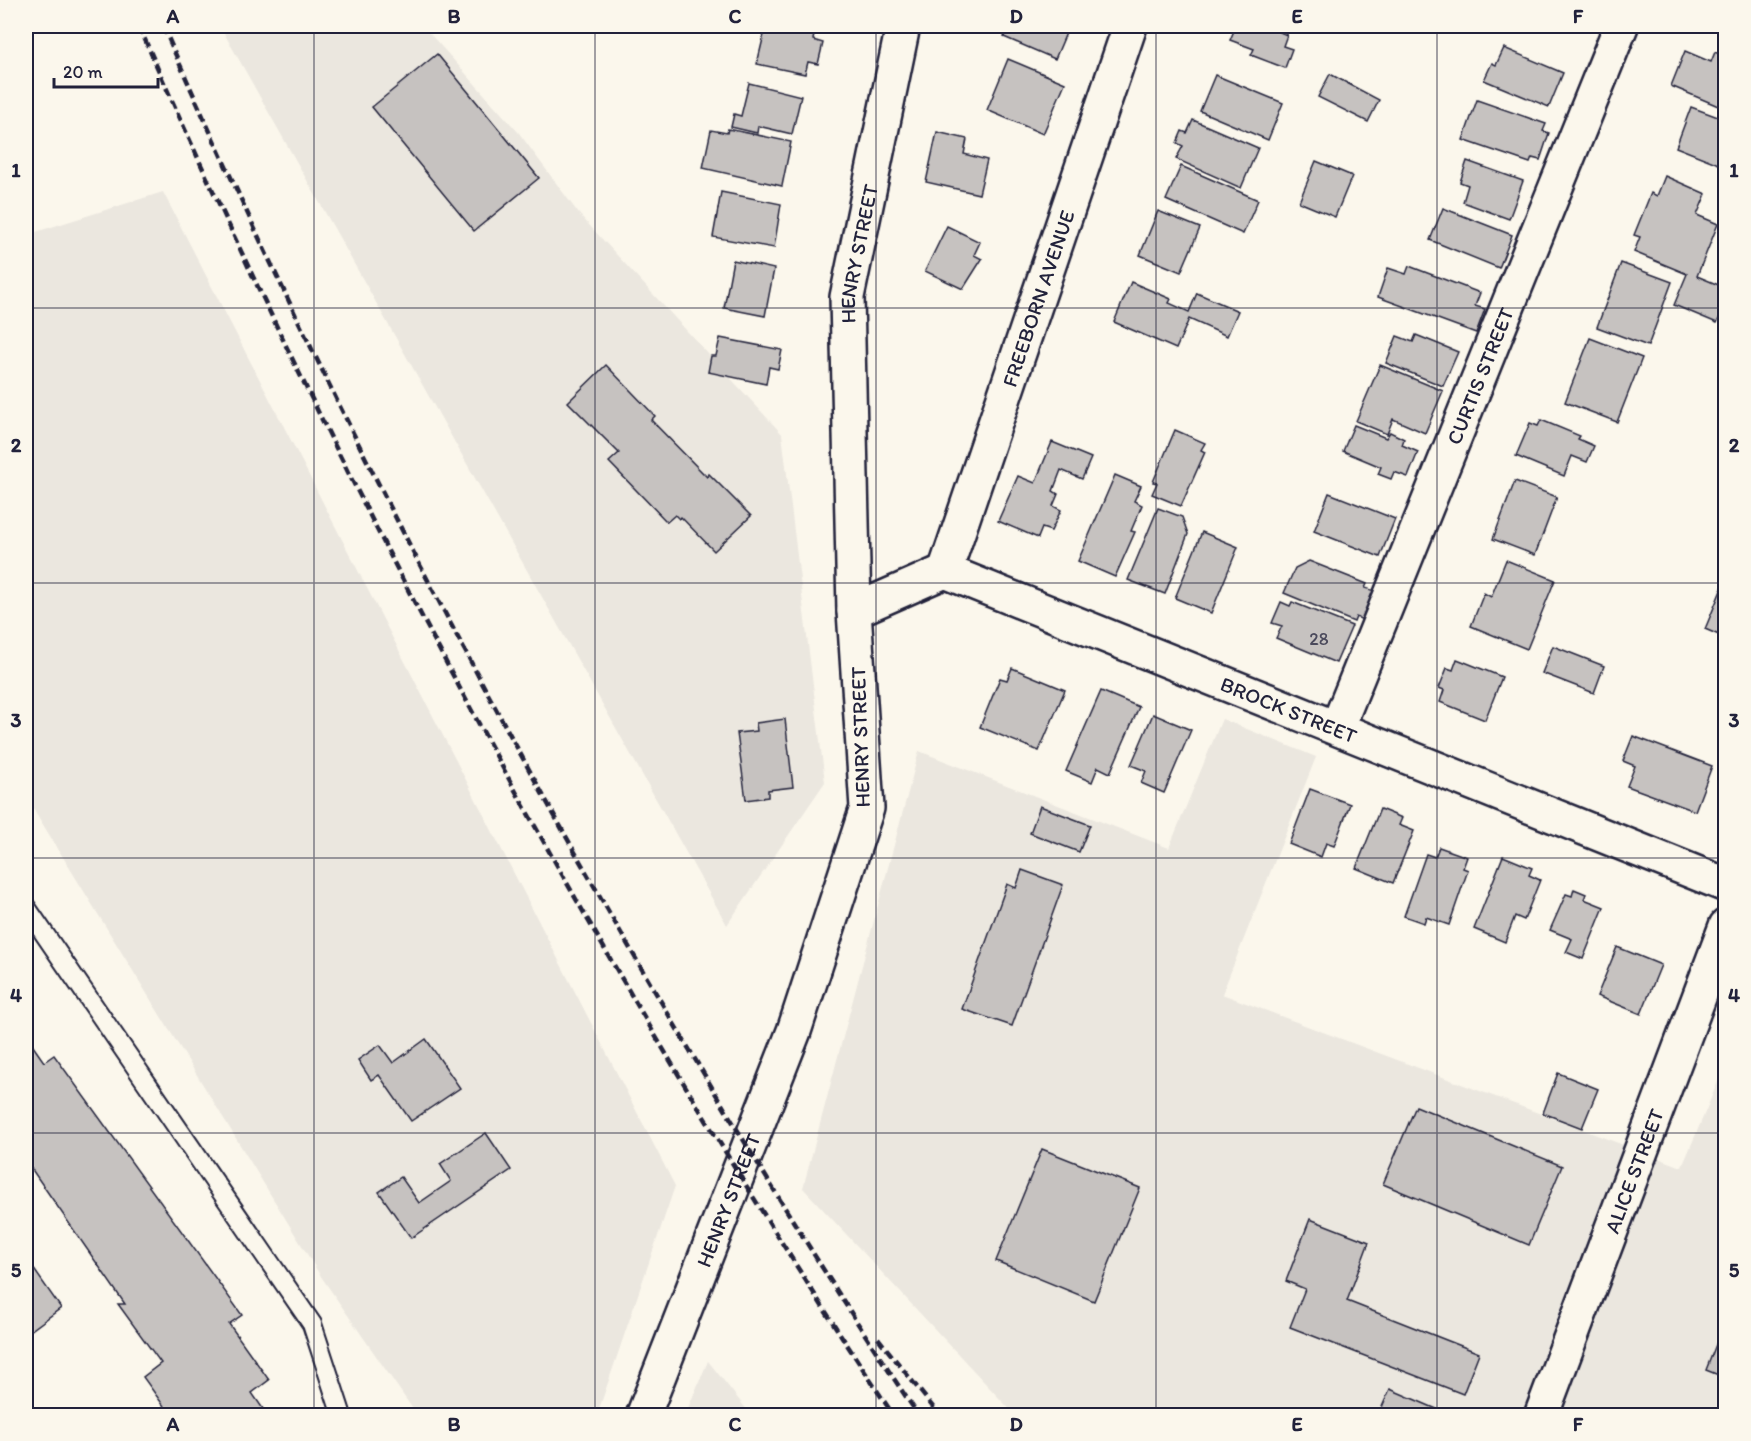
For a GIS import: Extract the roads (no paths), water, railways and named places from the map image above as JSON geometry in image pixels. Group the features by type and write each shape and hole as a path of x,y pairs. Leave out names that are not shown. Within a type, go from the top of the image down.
{"street":[{"name":"HENRY STREET","path":"643,1416 794,1031 867,808 854,611 847,297 903,26"},
{"name":"FREEBORN AVENUE","path":"945,570 1130,26"},
{"name":"CURTIS STREET","path":"1337,728 1621,26"},
{"path":"854,611 945,570"},
{"name":"BROCK STREET","path":"945,570 1725,885"},
{"name":"ALICE STREET","path":"1541,1416 1725,926"}],"lane":[{"path":"26,907 312,1324 342,1416"}],"railway":[{"path":"139,26 220,207 305,385 486,737 582,910 682,1081 786,1250 894,1416"},
{"path":"163,26 278,279 339,405 401,529 532,775 730,1118 823,1268 919,1416"},
{"path":"878,1338 940,1416"}]}
